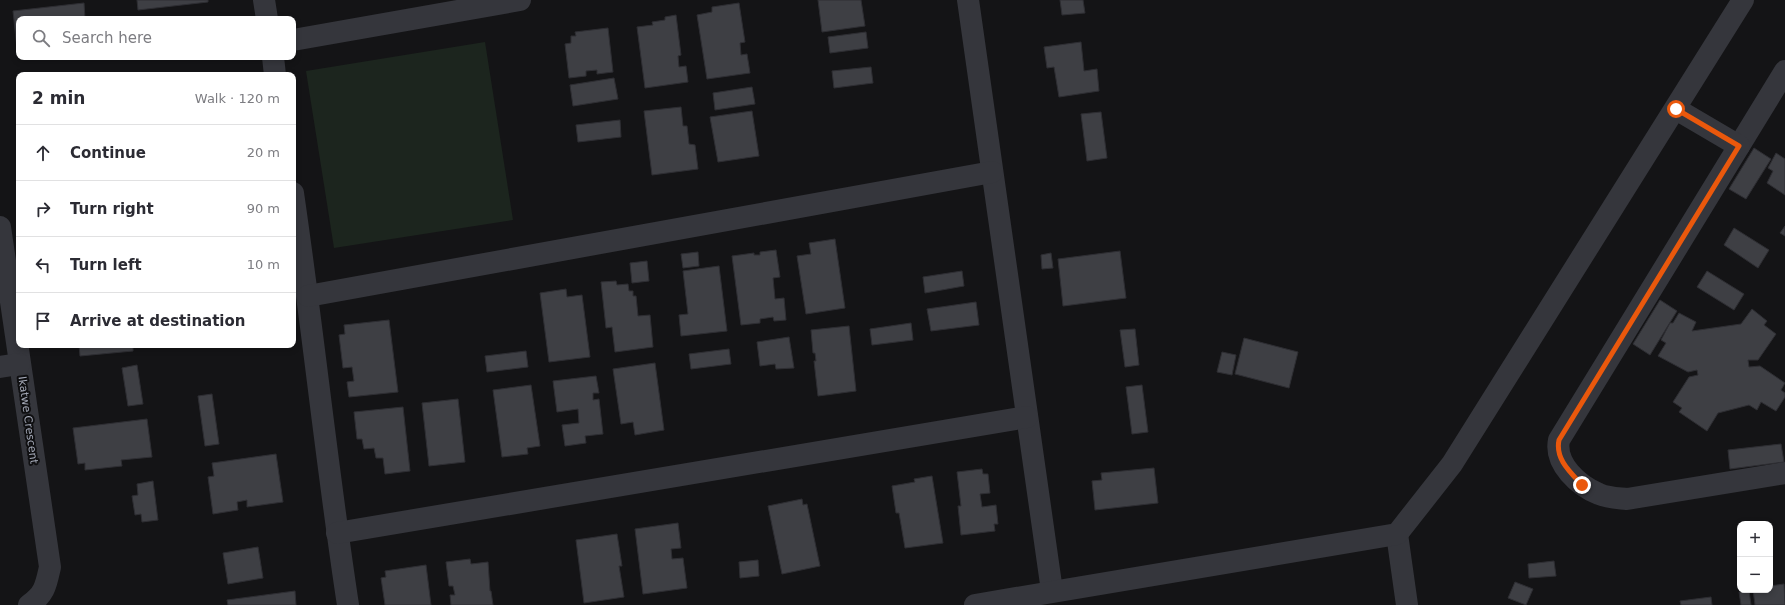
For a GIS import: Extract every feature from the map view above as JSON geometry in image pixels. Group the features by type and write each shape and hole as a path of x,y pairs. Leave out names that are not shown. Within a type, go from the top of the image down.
{"street":[{"path":"264,0 267,16"},
{"path":"296,39 520,0"},
{"path":"968,0 1052,591"},
{"path":"975,605 1397,534 1452,464 1743,0"},
{"path":"273,60 275,72"},
{"path":"1785,71 1559,440 1559,456 1568,470 1582,485 1599,494 1613,498 1627,499 1785,473"},
{"path":"1676,109 1739,146"},
{"path":"308,296 992,172"},
{"path":"296,214 308,296 337,533 348,605"},
{"name":"Ikatwe Crescent","path":"0,228 10,366 50,568 45,589 35,601 29,605"},
{"path":"337,533 1027,417"},
{"path":"1397,534 1407,605"}],"shaded area":[{"path":"485,42 513,220 334,248 306,71"}],"building":[{"path":"137,0 208,0 208,2 138,10"},
{"path":"818,0 861,0 865,26 822,32"},
{"path":"1060,0 1083,0 1085,13 1062,15"},
{"path":"84,3 85,16 16,16 16,40 13,11"},
{"path":"739,3 745,42 740,43 741,55 747,54 750,73 707,79 697,15 712,12 712,7"},
{"path":"676,15 681,55 678,56 679,67 686,66 688,82 645,88 637,27 653,25 652,22 665,20 665,17"},
{"path":"608,28 613,72 597,74 597,70 586,71 586,76 569,78 565,44 571,43 571,36 576,36 575,32"},
{"path":"866,32 868,48 830,53 828,37"},
{"path":"1081,42 1084,71 1097,69 1099,91 1059,97 1054,67 1047,68 1044,47"},
{"path":"871,67 873,83 834,88 832,71"},
{"path":"614,78 618,99 573,106 570,85"},
{"path":"752,87 755,104 715,110 713,93"},
{"path":"681,107 683,126 687,126 689,144 695,145 698,169 652,175 644,111"},
{"path":"752,111 759,156 718,162 710,117"},
{"path":"1101,112 1107,158 1087,161 1081,114"},
{"path":"620,120 621,137 578,142 576,125"},
{"path":"1754,148 1771,159 1746,199 1729,189"},
{"path":"1776,153 1785,159 1785,195 1767,183 1773,171 1768,168"},
{"path":"1785,226 1785,236 1780,233"},
{"path":"1734,228 1769,250 1758,268 1724,245"},
{"path":"835,239 845,308 806,314 797,256 811,254 809,243"},
{"path":"776,250 780,277 773,278 775,299 784,298 786,320 774,321 773,317 760,319 760,323 741,325 732,256 754,253 754,255 760,255 760,252"},
{"path":"1120,251 1126,298 1063,306 1058,259"},
{"path":"698,252 699,266 683,268 681,254"},
{"path":"1051,253 1053,268 1042,269 1041,255"},
{"path":"647,261 649,281 632,283 630,263"},
{"path":"719,266 727,331 681,336 679,315 688,314 683,271"},
{"path":"962,271 964,286 925,293 923,277"},
{"path":"1707,271 1744,294 1734,310 1697,287"},
{"path":"616,281 617,285 628,284 629,291 633,291 633,296 636,296 638,316 650,315 653,347 615,352 612,327 606,328 601,282"},
{"path":"566,289 567,297 582,295 590,357 549,362 540,293"},
{"path":"1660,300 1677,311 1650,355 1633,344"},
{"path":"976,302 979,325 931,331 927,309"},
{"path":"1752,309 1767,321 1764,325 1776,334 1758,360 1748,360 1749,367 1760,366 1785,383 1781,390 1785,393 1785,397 1776,411 1761,402 1757,410 1749,405 1718,413 1707,431 1679,412 1682,408 1673,402 1689,377 1698,375 1697,370 1688,372 1658,356 1666,343 1661,340 1670,323 1673,323 1679,313 1696,322 1692,331 1741,324"},
{"path":"389,320 398,392 349,397 347,382 354,381 352,367 343,368 339,335 345,334 344,325"},
{"path":"911,323 913,340 872,345 870,329"},
{"path":"849,326 856,391 818,396 814,361 816,361 815,353 813,353 811,330"},
{"path":"1135,329 1139,365 1125,367 1120,330"},
{"path":"789,337 794,368 776,369 775,364 760,366 757,342"},
{"path":"1244,338 1298,352 1289,388 1235,374"},
{"path":"79,348 133,348 133,351 80,356"},
{"path":"729,349 731,364 691,369 689,354"},
{"path":"526,351 528,367 487,372 485,356"},
{"path":"1222,352 1236,355 1232,375 1217,372"},
{"path":"655,363 664,430 635,435 633,422 621,424 613,369"},
{"path":"137,365 143,404 128,406 122,368"},
{"path":"596,376 599,393 593,393 593,400 599,399 603,434 585,436 586,443 565,446 562,425 579,423 578,409 557,412 553,381"},
{"path":"531,385 540,446 527,448 528,454 502,457 493,390"},
{"path":"1142,385 1148,432 1132,434 1126,387"},
{"path":"212,394 219,444 205,446 198,396"},
{"path":"458,399 465,462 429,466 422,403"},
{"path":"403,407 410,471 385,474 383,458 376,458 374,448 364,449 362,439 357,439 354,412"},
{"path":"147,419 152,457 121,460 122,466 85,470 85,463 78,464 73,428"},
{"path":"1781,444 1784,462 1730,469 1728,450"},
{"path":"276,454 283,502 247,507 247,500 237,502 238,510 213,514 208,477 214,476 212,463"},
{"path":"1154,468 1158,503 1095,510 1092,481 1102,480 1101,473"},
{"path":"982,469 983,474 988,474 990,493 980,494 982,507 996,505 998,524 994,524 995,531 961,535 958,506 961,506 957,472"},
{"path":"932,476 943,543 905,548 899,513 896,513 892,486 915,482 914,479"},
{"path":"153,481 158,520 142,522 141,514 135,515 132,496 138,495 137,484"},
{"path":"802,499 803,505 807,504 820,566 782,574 768,506"},
{"path":"678,523 681,548 671,549 672,559 683,558 687,588 643,594 635,529"},
{"path":"617,534 622,566 619,566 624,597 584,603 576,540"},
{"path":"258,547 263,578 228,584 223,553"},
{"path":"470,559 471,564 488,562 490,591 493,605 451,605 450,595 455,595 453,586 449,586 446,562"},
{"path":"758,560 759,576 740,578 739,562"},
{"path":"1554,561 1556,576 1529,578 1528,564"},
{"path":"426,565 431,605 385,605 381,578 386,577 385,571"},
{"path":"1515,582 1533,589 1526,605 1508,598"},
{"path":"1784,584 1785,605 1755,605 1753,593 1773,593 1773,586"},
{"path":"295,591 296,605 228,605 227,600"},
{"path":"1739,593 1749,593 1751,605 1741,605"},
{"path":"1711,597 1712,605 1681,605 1680,601"}],"route":[{"path":"1582,485 1568,470 1559,456 1559,440 1739,146 1676,109"}]}
